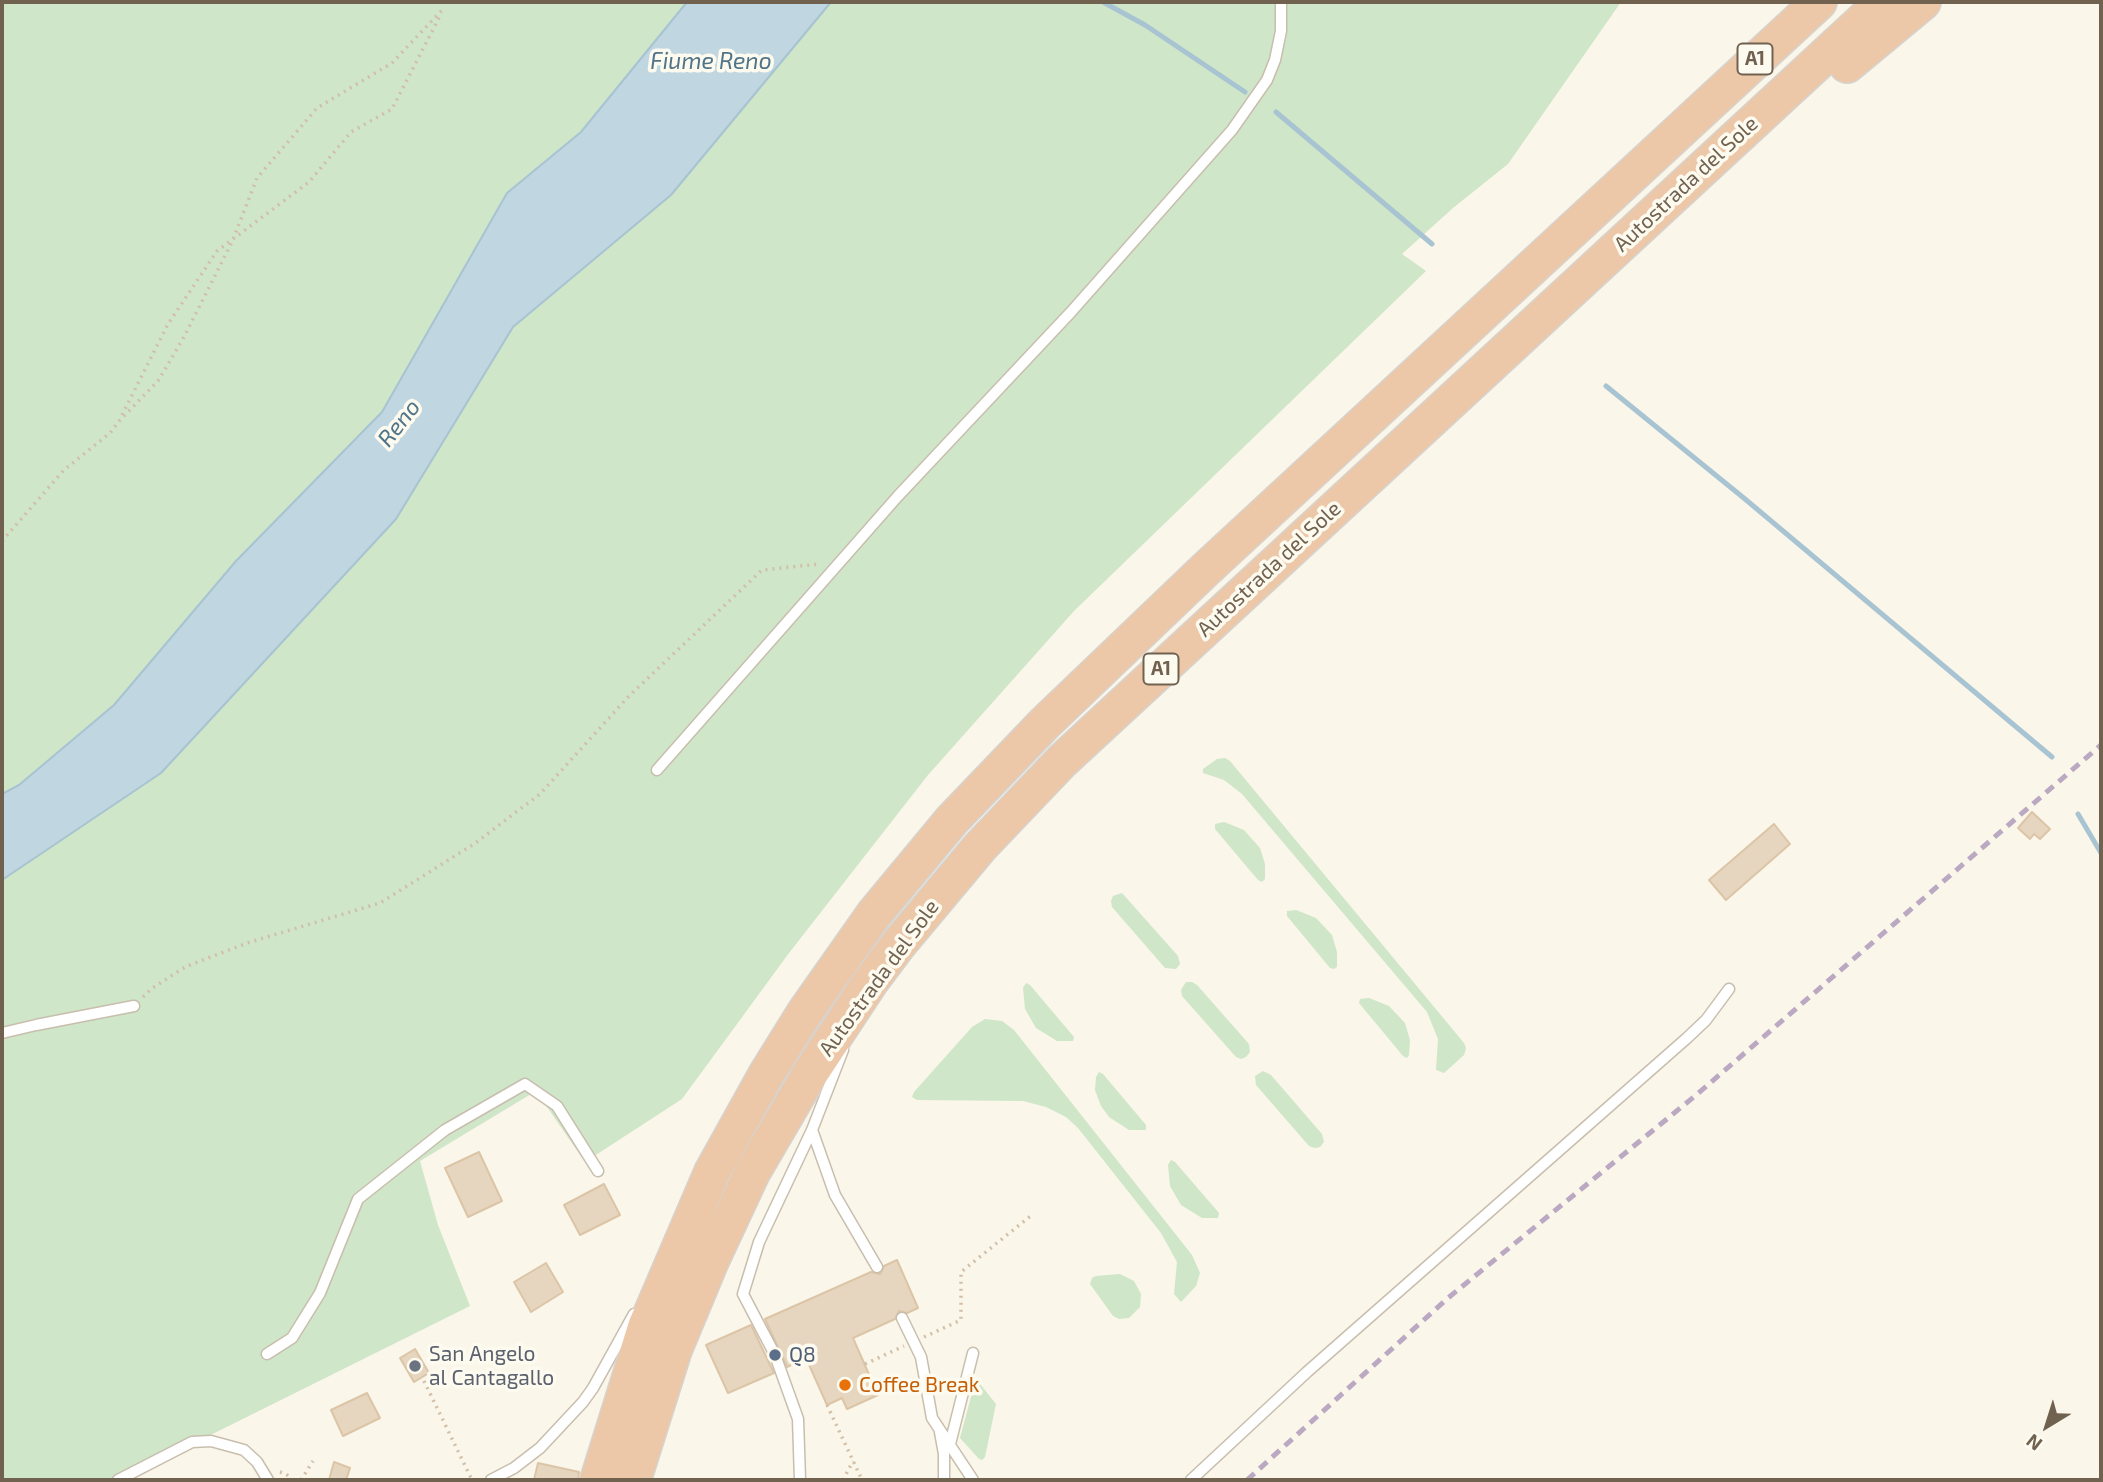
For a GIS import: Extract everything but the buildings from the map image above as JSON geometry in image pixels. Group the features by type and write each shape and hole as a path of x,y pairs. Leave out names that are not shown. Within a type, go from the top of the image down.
{"highway":[{"path":"1692,117 1721,70 1793,2"},
{"name":"Autostrada del Sole","path":"598,1480 646,1326 712,1172 767,1073 805,1012 874,914 952,820 1045,723 1196,579 1818,2"},
{"name":"Autostrada del Sole","path":"633,1480 674,1350 711,1261 747,1186 811,1072 871,981 980,846 1062,761 1883,2"},
{"path":"1682,188 1790,113 1923,2"}],"lane":[{"path":"657,770 898,496 1071,312 1232,130 1267,80 1275,60 1281,31 1281,2"},
{"path":"851,1030 871,981"},
{"path":"1191,1480 1307,1372 1687,1038 1706,1020 1729,989"},
{"path":"2,1034 134,1006"},
{"path":"800,1480 798,1419 775,1355 743,1294 759,1241 811,1130 846,1042"},
{"path":"267,1354 292,1338 320,1293 358,1199 445,1130 525,1084 557,1106 598,1171"},
{"path":"811,1130 835,1195 877,1267"},
{"path":"659,1268 712,1172"},
{"path":"491,1480 514,1468 540,1448 583,1402 639,1304"},
{"path":"902,1318 920,1357 932,1418 973,1480"},
{"path":"950,1444 973,1353"},
{"path":"937,1425 943,1446 944,1480"},
{"path":"118,1480 191,1442 211,1441 244,1450 257,1462 268,1480"}],"path":[{"path":"120,420 168,324 217,251 309,182 351,132 392,109 445,2"},
{"path":"2,541 64,470 110,433 158,381 184,337 232,242 257,178 317,108 392,63 444,8"},
{"path":"134,1006 151,989 185,967 247,943 380,903 463,851 540,794 629,696 762,570 840,563"},
{"path":"864,1364 961,1320 961,1272 1033,1214"},
{"path":"424,1381 472,1480"},
{"path":"827,1405 862,1480"},
{"path":"300,1480 313,1461"},
{"path":"843,1480 853,1461"}],"green space":[{"path":"2,2 1621,2 1508,164 1402,254 1426,271 1074,611 928,775 789,953 682,1099 585,1162 536,1091 420,1161 438,1225 470,1306 120,1480 2,1480"},
{"path":"1225,758 1464,1043 1464,1055 1444,1073 1436,1070 1438,1039 1427,1012 1242,794 1224,780 1203,773 1203,769 1217,759"},
{"path":"1224,822 1244,830 1260,848 1265,864 1265,879 1262,882 1215,829 1215,824"},
{"path":"1122,893 1178,956 1180,964 1176,969 1165,968 1112,907 1113,896"},
{"path":"1296,910 1316,918 1332,935 1337,952 1337,967 1330,968 1287,916 1287,911"},
{"path":"1186,982 1197,985 1249,1044 1250,1052 1246,1057 1236,1057 1182,996 1181,990"},
{"path":"1026,983 1074,1037 1073,1041 1057,1041 1036,1028 1025,1009 1023,988"},
{"path":"1369,998 1389,1006 1405,1023 1410,1040 1407,1058 1359,1003 1360,999"},
{"path":"985,1019 1002,1021 1014,1030 1192,1255 1200,1273 1196,1286 1181,1302 1174,1294 1177,1262 1161,1233 1078,1128 1066,1117 1046,1107 1023,1101 917,1100 912,1097 972,1027"},
{"path":"1263,1071 1271,1075 1322,1134 1324,1142 1320,1147 1309,1146 1256,1085 1255,1076"},
{"path":"1099,1072 1146,1125 1146,1130 1129,1130 1109,1117 1095,1090"},
{"path":"1171,1160 1219,1213 1218,1218 1202,1218 1181,1205 1170,1186 1168,1165"},
{"path":"1120,1274 1134,1281 1141,1294 1140,1307 1129,1318 1119,1319 1113,1316 1090,1284 1096,1276"},
{"path":"975,1382 980,1384 996,1404 985,1457 982,1460 960,1438"}],"water":[{"name":"Fiume Reno","path":"687,2 831,2 671,195 513,327 396,519 161,773 2,880 2,794 19,785 114,705 236,561 382,412 507,193 581,132"}],"waterway":[{"path":"1103,2 1145,25 1245,92"},
{"path":"1276,112 1432,244"},
{"path":"1606,386 2052,757"},
{"path":"2078,814 2101,853"}],"railway":[{"path":"1247,1480 1448,1298 1695,1096 2101,745"}],"place":[{"name":"Q8","path":"775,1355"},
{"name":"San Angelo al Cantagallo","path":"415,1366"},
{"name":"Coffee Break","path":"845,1385"}],"water label":[{"name":"Reno","path":"399,423"}]}
